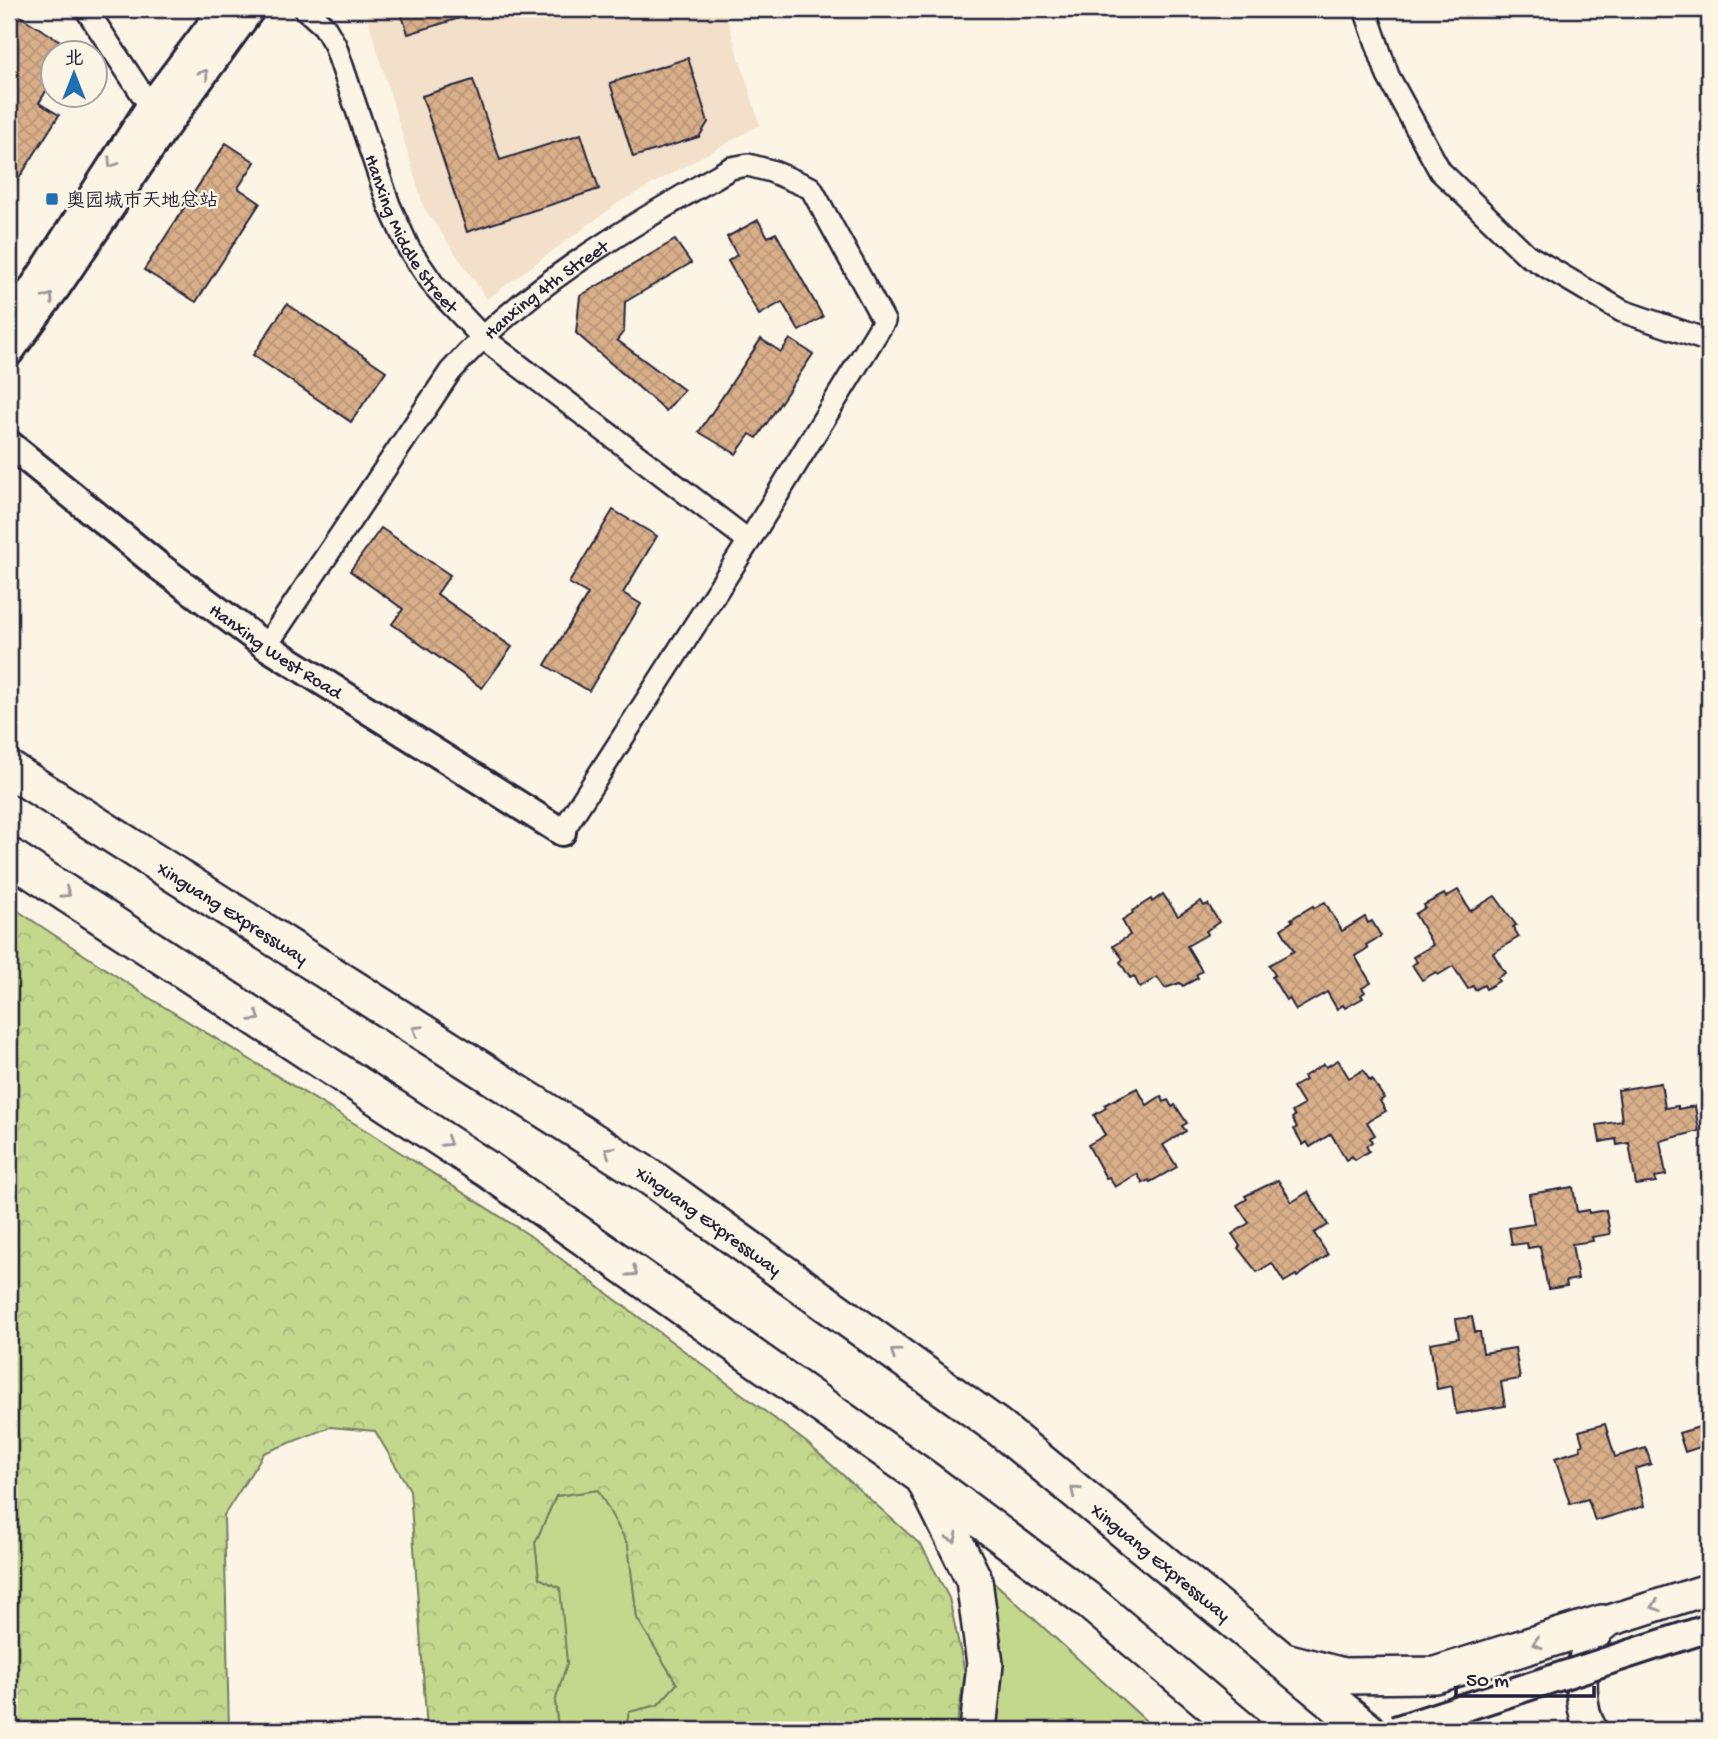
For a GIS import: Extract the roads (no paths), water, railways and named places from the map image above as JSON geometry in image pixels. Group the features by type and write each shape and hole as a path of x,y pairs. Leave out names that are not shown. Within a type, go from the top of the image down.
{"highway":[{"name":"Xinguang Expressway","path":"9,769 653,1179 997,1426 1367,1730"},
{"path":"9,856 487,1169 923,1477 1085,1598 1242,1730"},
{"path":"923,1477 974,1580 985,1664 978,1730"},
{"path":"1279,1659 1343,1676 1435,1675 1602,1623"}],"main road":[{"path":"1592,1730 1585,1720 1581,1686 1588,1648 1602,1623 1709,1588"}],"street":[{"path":"86,9 164,129"},
{"path":"9,320 150,107 223,9"},
{"path":"9,353 164,129 251,9"},
{"name":"Hanxing Middle Street","path":"304,9 324,26 335,45 389,205 409,249 435,287 482,338 749,541"},
{"path":"1365,9 1388,76 1440,171 1527,255 1622,311 1709,341"},
{"name":"Hanxing 4th Street","path":"266,646 450,372 482,338 520,304 621,232 731,168 748,164 811,188 884,321 749,541"},
{"path":"9,306 32,289"},
{"name":"Hanxing West Road","path":"9,444 160,567 266,646 562,832"},
{"path":"562,832 749,541"},
{"path":"1395,1730 1709,1628"}],"place":[{"name":"奥园城市天地总站","path":"52,199"}]}
